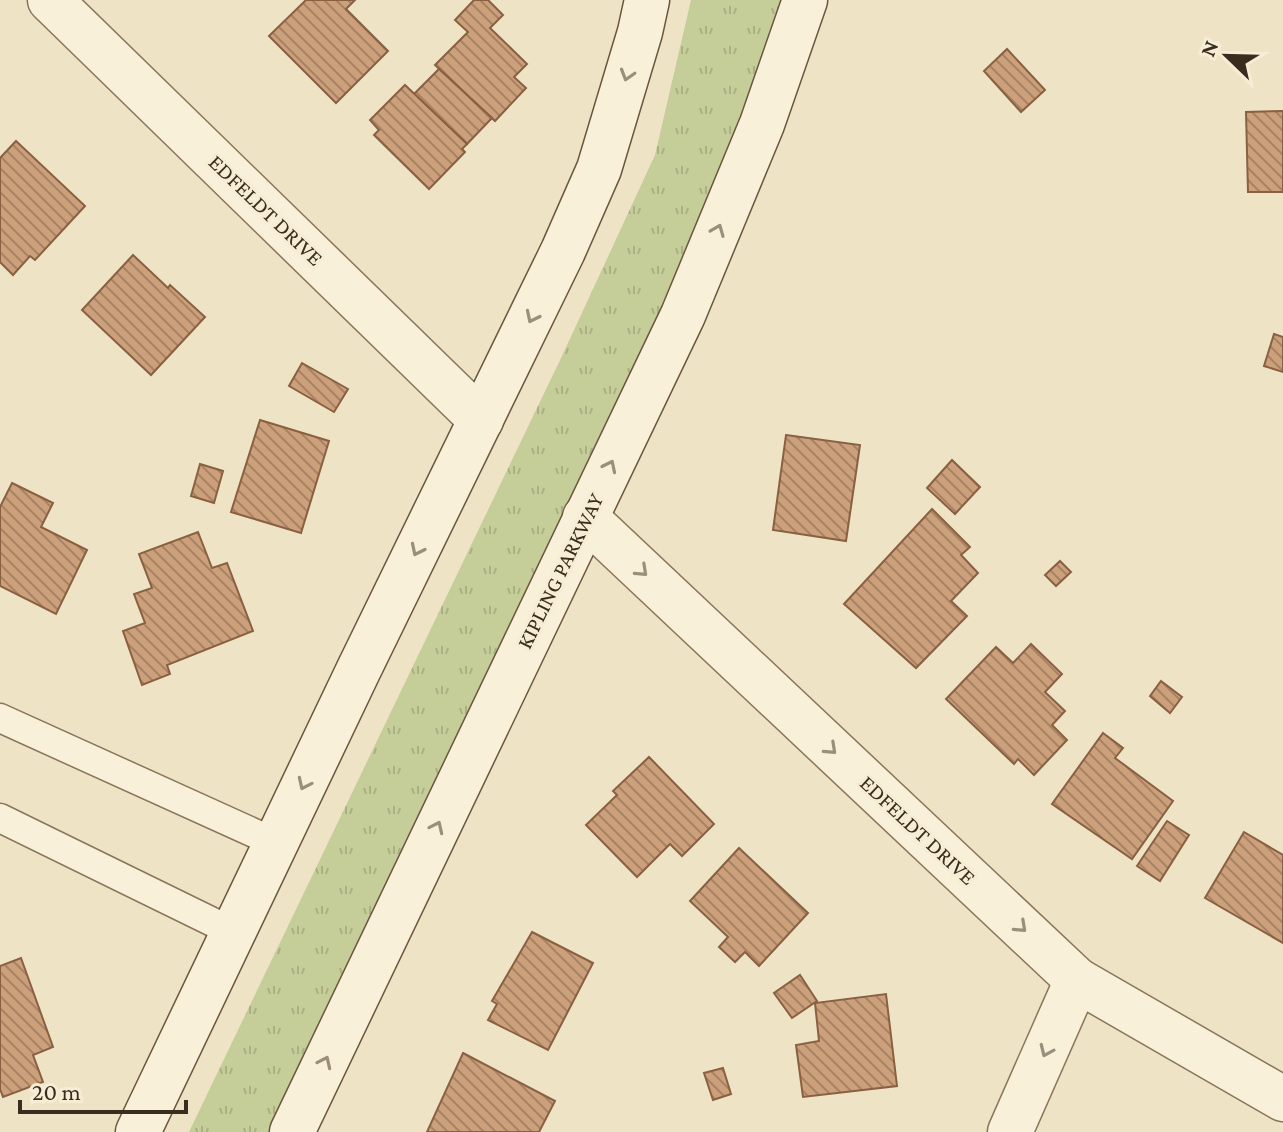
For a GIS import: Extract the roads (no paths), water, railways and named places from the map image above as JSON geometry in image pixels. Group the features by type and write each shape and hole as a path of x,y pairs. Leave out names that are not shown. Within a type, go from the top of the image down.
{"street":[{"name":"EDFELDT DRIVE","path":"50,0 481,420"},
{"path":"138,1132 563,251 599,169 647,0"},
{"name":"KIPLING PARKWAY","path":"292,1132 683,315 762,124 805,0"},
{"name":"EDFELDT DRIVE","path":"585,517 1077,980 1283,1099"},
{"path":"1010,1132 1077,980"}],"lane":[{"path":"0,718 276,843"},
{"path":"0,818 233,932"}]}
